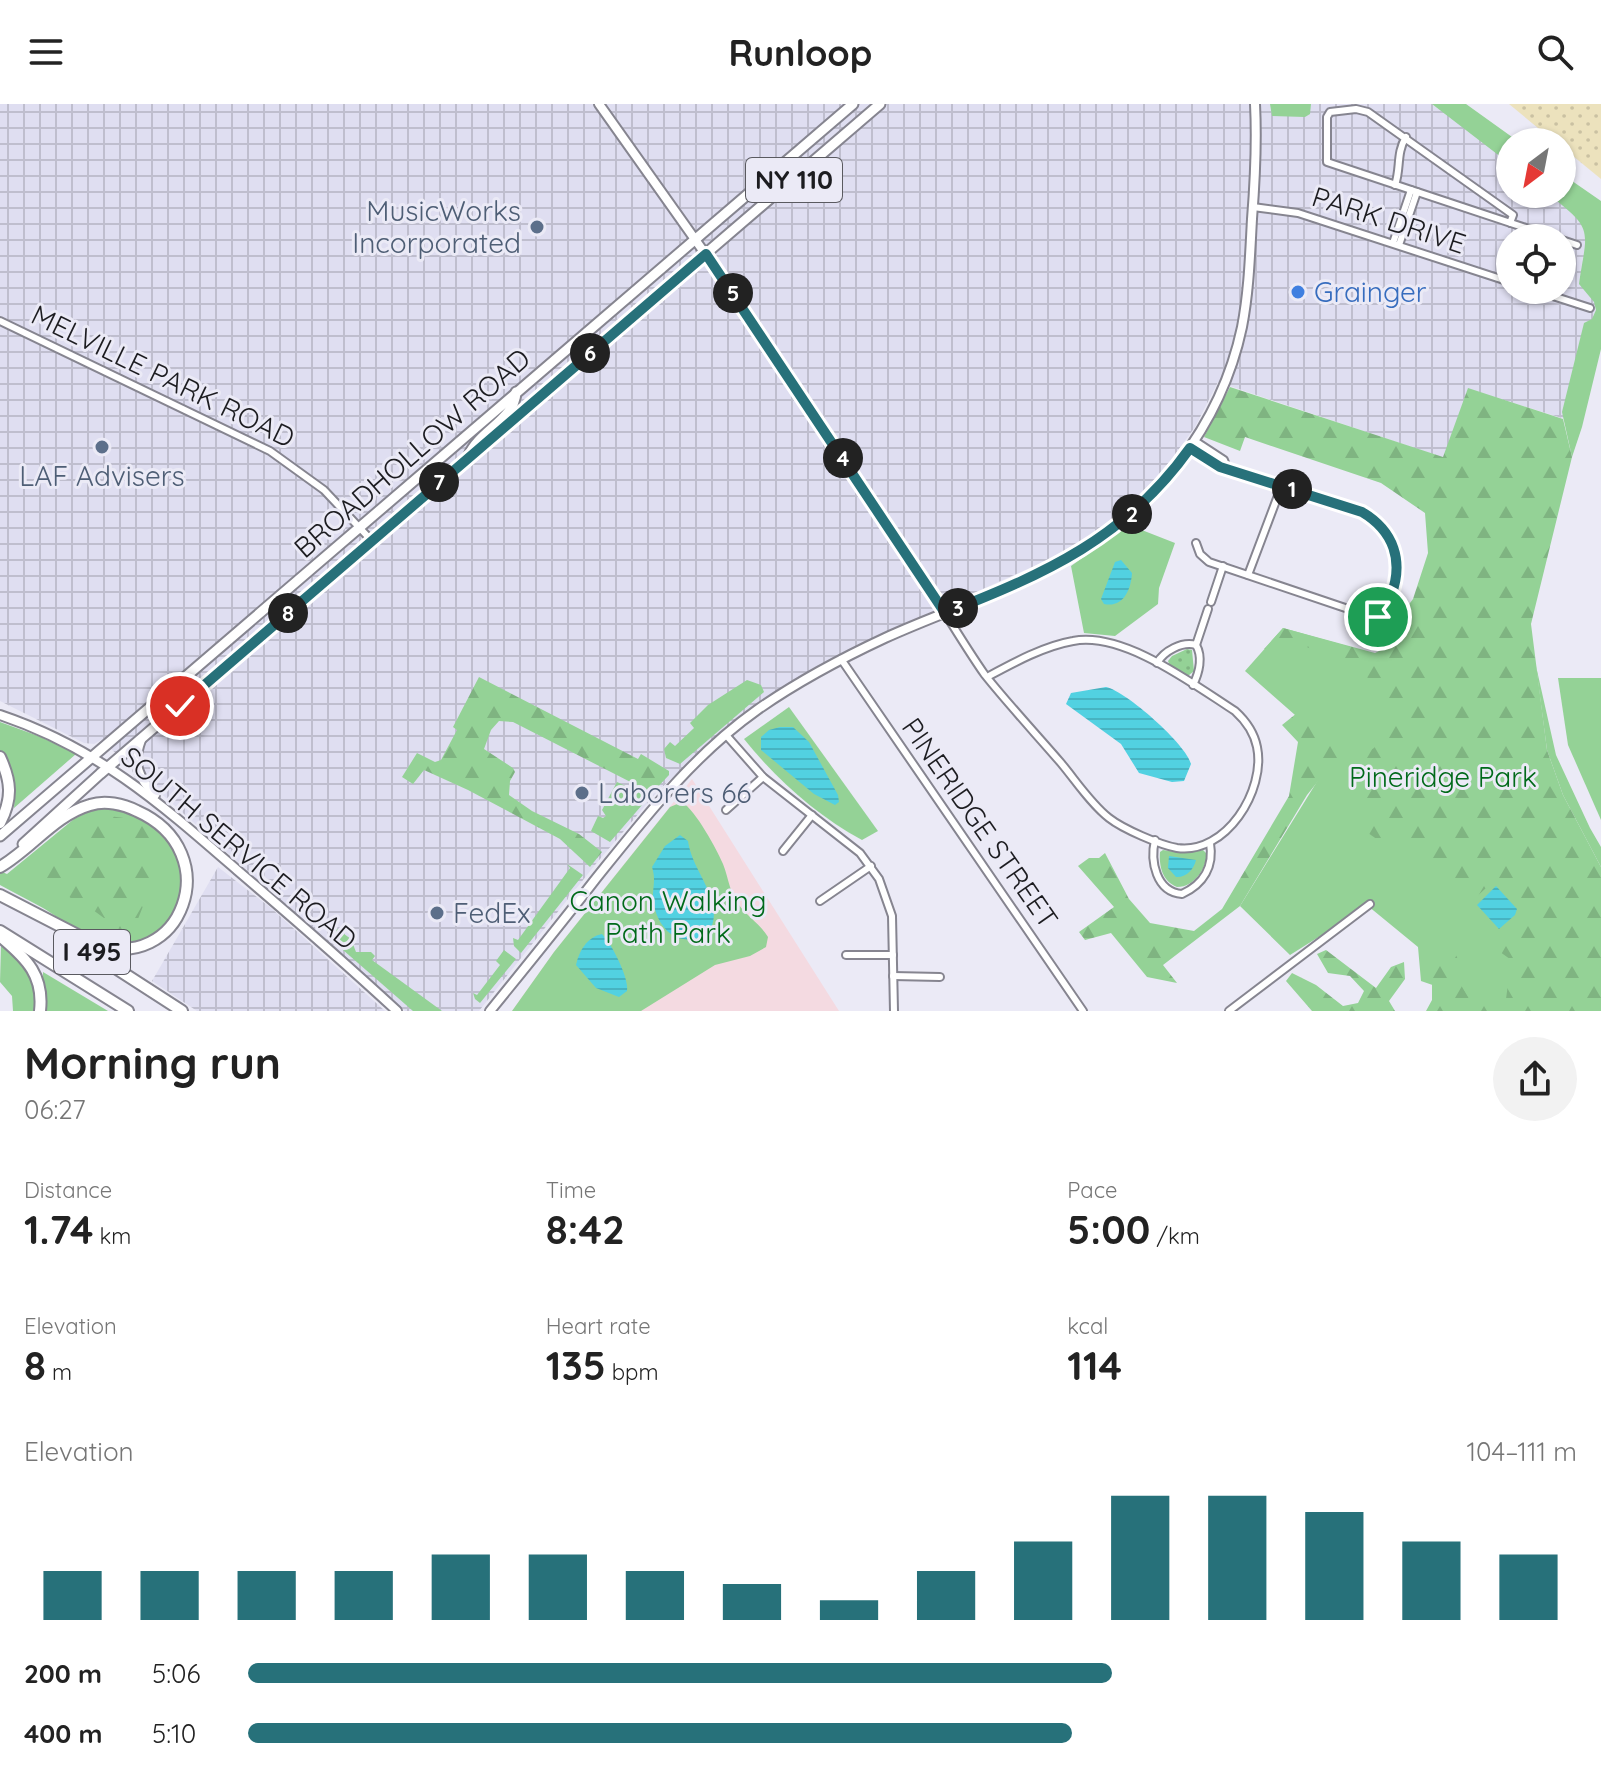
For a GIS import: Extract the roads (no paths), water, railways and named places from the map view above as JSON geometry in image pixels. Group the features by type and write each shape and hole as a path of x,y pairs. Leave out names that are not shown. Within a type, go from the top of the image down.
{"highway":[{"path":"0,757 11,787 7,810 0,823"},
{"path":"0,866 75,811 96,804 114,803 146,815 163,827 177,843 188,876 183,905 167,930 154,940 122,950 107,949 93,943 0,896"},
{"name":"I 495","path":"0,896 182,1011"},
{"path":"0,934 33,968 40,983 40,1011"},
{"name":"I 495","path":"0,934 128,1011"}],"main road":[{"path":"599,104 706,254 945,613"},
{"name":"BROADHOLLOW ROAD","path":"0,836 853,104"},
{"name":"BROADHOLLOW ROAD","path":"0,866 109,767 880,104"},
{"path":"490,1011 631,836 682,777 726,735 794,685 841,659 1066,560 1103,537 1156,491 1193,444 1223,387 1238,345 1247,298 1255,104"},
{"path":"467,458 481,436 513,406 516,392"},
{"name":"SOUTH SERVICE ROAD","path":"0,715 61,739 93,756 175,816 397,1011"},
{"path":"142,739 136,752 141,780 175,816"}],"street":[{"path":"1510,223 1513,215 1368,112 1343,110 1330,112 1327,117 1327,162 1395,185 1414,191 1510,223 1513,224"},
{"path":"1395,185 1399,175 1398,153 1406,137"},
{"path":"1396,244 1414,191"},
{"name":"PARK DRIVE","path":"1253,207 1298,213 1496,277"},
{"path":"1576,304 1590,308"},
{"name":"MELVILLE PARK ROAD","path":"0,321 270,451 310,477 372,542"},
{"path":"1193,444 1213,464 1362,512 1385,532 1395,551 1395,585 1387,609 1378,617 1369,616 1209,562 1200,554 1196,543"},
{"path":"1248,575 1282,485"},
{"path":"1196,645 1223,566"},
{"path":"945,613 987,677 1102,812 1120,825 1182,848 1210,843 1232,826 1246,802 1256,774 1257,747 1243,718 1128,647 1089,639 1061,644 987,677"},
{"path":"1157,663 1170,650 1186,643 1196,645 1200,651 1200,661 1193,685"},
{"name":"PINERIDGE STREET","path":"841,659 1083,1011"},
{"path":"726,735 763,777 860,853 871,866 889,900 894,1011"},
{"path":"726,810 763,777"},
{"path":"783,851 812,815"},
{"path":"1155,840 1157,876 1166,889 1182,894 1196,885 1210,867 1210,843"},
{"path":"820,901 871,866"},
{"path":"1229,1011 1370,904"},
{"path":"846,955 893,955"},
{"path":"893,976 940,977"}],"water":[{"path":"1121,560 1132,573 1130,586 1121,600 1111,605 1104,604 1101,599 1115,562"},
{"path":"1106,687 1141,708 1179,745 1191,764 1184,781 1172,782 1139,773 1121,744 1066,704 1071,693"},
{"path":"793,727 809,742 838,795 839,802 835,805 814,794 761,750 761,737 769,730"},
{"path":"680,835 688,841 713,904 711,929 702,942 670,933 660,922 654,907 652,867 665,846"},
{"path":"1169,856 1196,860 1189,872 1176,877 1168,868"},
{"path":"1496,886 1517,909 1515,915 1499,929 1477,905"},
{"path":"602,934 623,970 627,991 619,997 596,988 576,965 584,945"}],"place":[{"name":"MusicWorks Incorporated","path":"537,227"},
{"name":"Grainger","path":"1298,292"},
{"name":"LAF Advisers","path":"102,447"},
{"name":"Laborers 66","path":"582,793"},
{"name":"FedEx","path":"437,913"}],"park label":[{"name":"Pineridge Park","path":"1443,777"},
{"name":"Canon Walking Path Park","path":"668,917"}]}
